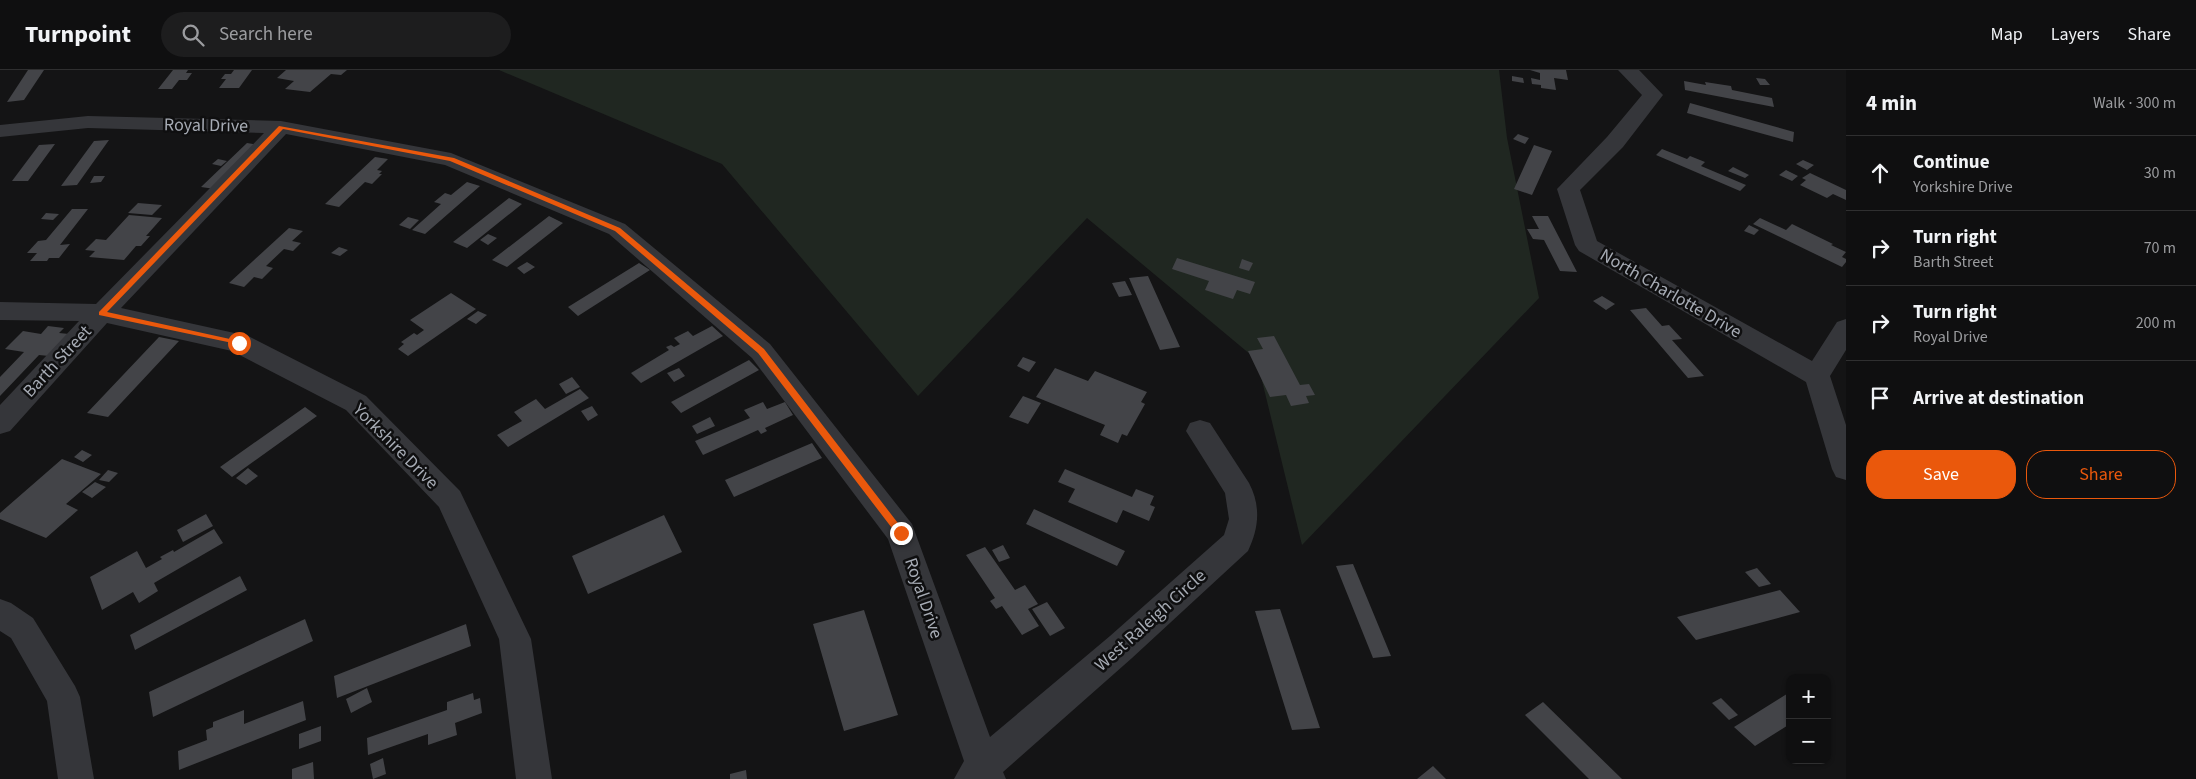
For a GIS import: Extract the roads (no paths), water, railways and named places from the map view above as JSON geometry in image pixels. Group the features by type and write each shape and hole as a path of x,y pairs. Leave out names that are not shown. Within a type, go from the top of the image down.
{"street":[{"name":"North Charlotte Drive","path":"1628,70 1653,95 1615,142 1568,189 1587,245 1817,376"},
{"name":"Royal Drive","path":"0,131 88,122 282,127 451,160 617,229 761,351 901,533 981,775"},
{"name":"Barth Street","path":"0,423 102,313 282,127"},
{"name":"Yorkshire Drive","path":"0,311 102,313 239,343 356,404 450,499 515,639 534,779"},
{"path":"1846,328 1817,376 1846,469"},
{"name":"West Raleigh Circle","path":"981,775 1237,542 1244,519 1239,491 1200,431"},
{"path":"0,613 22,628 63,697 76,779"}]}
